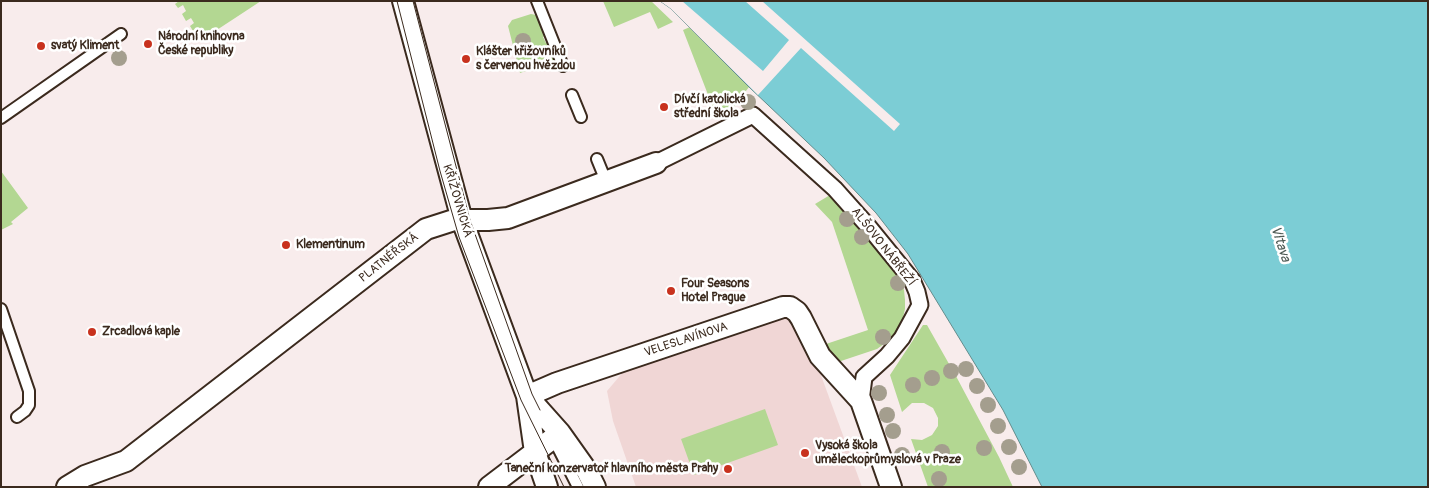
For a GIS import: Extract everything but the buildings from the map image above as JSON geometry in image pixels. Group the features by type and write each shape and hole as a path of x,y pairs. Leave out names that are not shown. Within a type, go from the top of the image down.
{"street":[{"name":"KŘIŽOVNICKÁ","path":"403,1 462,220 533,403 557,436 587,471 594,487"},
{"name":"PLATNÉŘSKÁ","path":"67,487 91,481 126,461 426,229 454,220 508,218 656,163 753,115"},
{"name":"ALŠOVO NÁBŘEŽÍ","path":"753,115 835,189 881,241 912,280 917,292 920,305 902,338 887,356 864,377 861,401"},
{"name":"VELESLAVÍNOVA","path":"533,403 558,383 783,307 790,307 797,312 820,356"},
{"name":"ALŠOVO NÁBŘEŽÍ","path":"820,356 861,401 891,487"},
{"name":"KŘIŽOVNICKÁ","path":"533,403 535,452 547,487"},
{"path":"489,487 557,436"}],"lane":[{"path":"538,1 563,66"},
{"path":"1,118 121,34"},
{"path":"572,95 581,117"},
{"path":"597,159 606,181"},
{"path":"1,309 29,391 29,404 17,417"},
{"path":"557,436 578,487"}],"shaded area":[{"path":"784,315 804,329 862,487 636,487 613,421 607,391 624,371"}],"green space":[{"path":"179,1 261,1 200,41 197,36 201,33 198,28 193,31 190,26 194,23 191,18 186,21 182,14 186,11 183,5 178,8 175,4"},
{"path":"603,1 651,1 673,22 658,29 650,12 614,27"},
{"path":"531,14 536,15 545,36 543,37 546,43 548,43 555,61 520,73 508,26 512,20"},
{"path":"690,27 749,87 733,108 711,116 707,107 712,105 683,30"},
{"path":"1,171 28,208 11,222 13,224 1,230"},
{"path":"830,195 897,273 904,290 905,300 901,326 891,339 877,349 841,361 834,360 820,346 868,330 832,222 815,204"},
{"path":"923,325 927,325 957,378 1013,487 928,487 911,439 922,440 932,435 938,426 938,418 933,408 924,403 912,403 902,412 890,375"},
{"path":"765,409 778,445 694,475 681,439"}],"water":[{"name":"Vltava","path":"660,1 1428,1 1428,487 1042,487 1003,410 908,254 876,213 824,158 670,8"}],"pier":[{"path":"660,1 682,1 763,71 789,40 745,1 762,1 900,124 894,131 801,48 758,95 670,8"}],"tram line":[{"path":"397,1 440,171 459,237 521,400 564,487"},
{"path":"413,1 470,220 532,394 540,410"}],"place":[{"name":"Národní knihovna České republiky","path":"148,44"},
{"name":"svatý Kliment","path":"41,46"},
{"name":"Klášter křižovníků s červenou hvězdou","path":"466,59"},
{"name":"Dívčí katolická střední škola","path":"664,107"},
{"name":"Klementinum","path":"286,245"},
{"name":"Four Seasons Hotel Prague","path":"671,291"},
{"name":"Zrcadlová kaple","path":"92,332"},
{"name":"Vysoká škola uměleckoprůmyslová v Praze","path":"805,453"},
{"name":"Taneční konzervatoř hlavního města Prahy","path":"728,469"}]}
